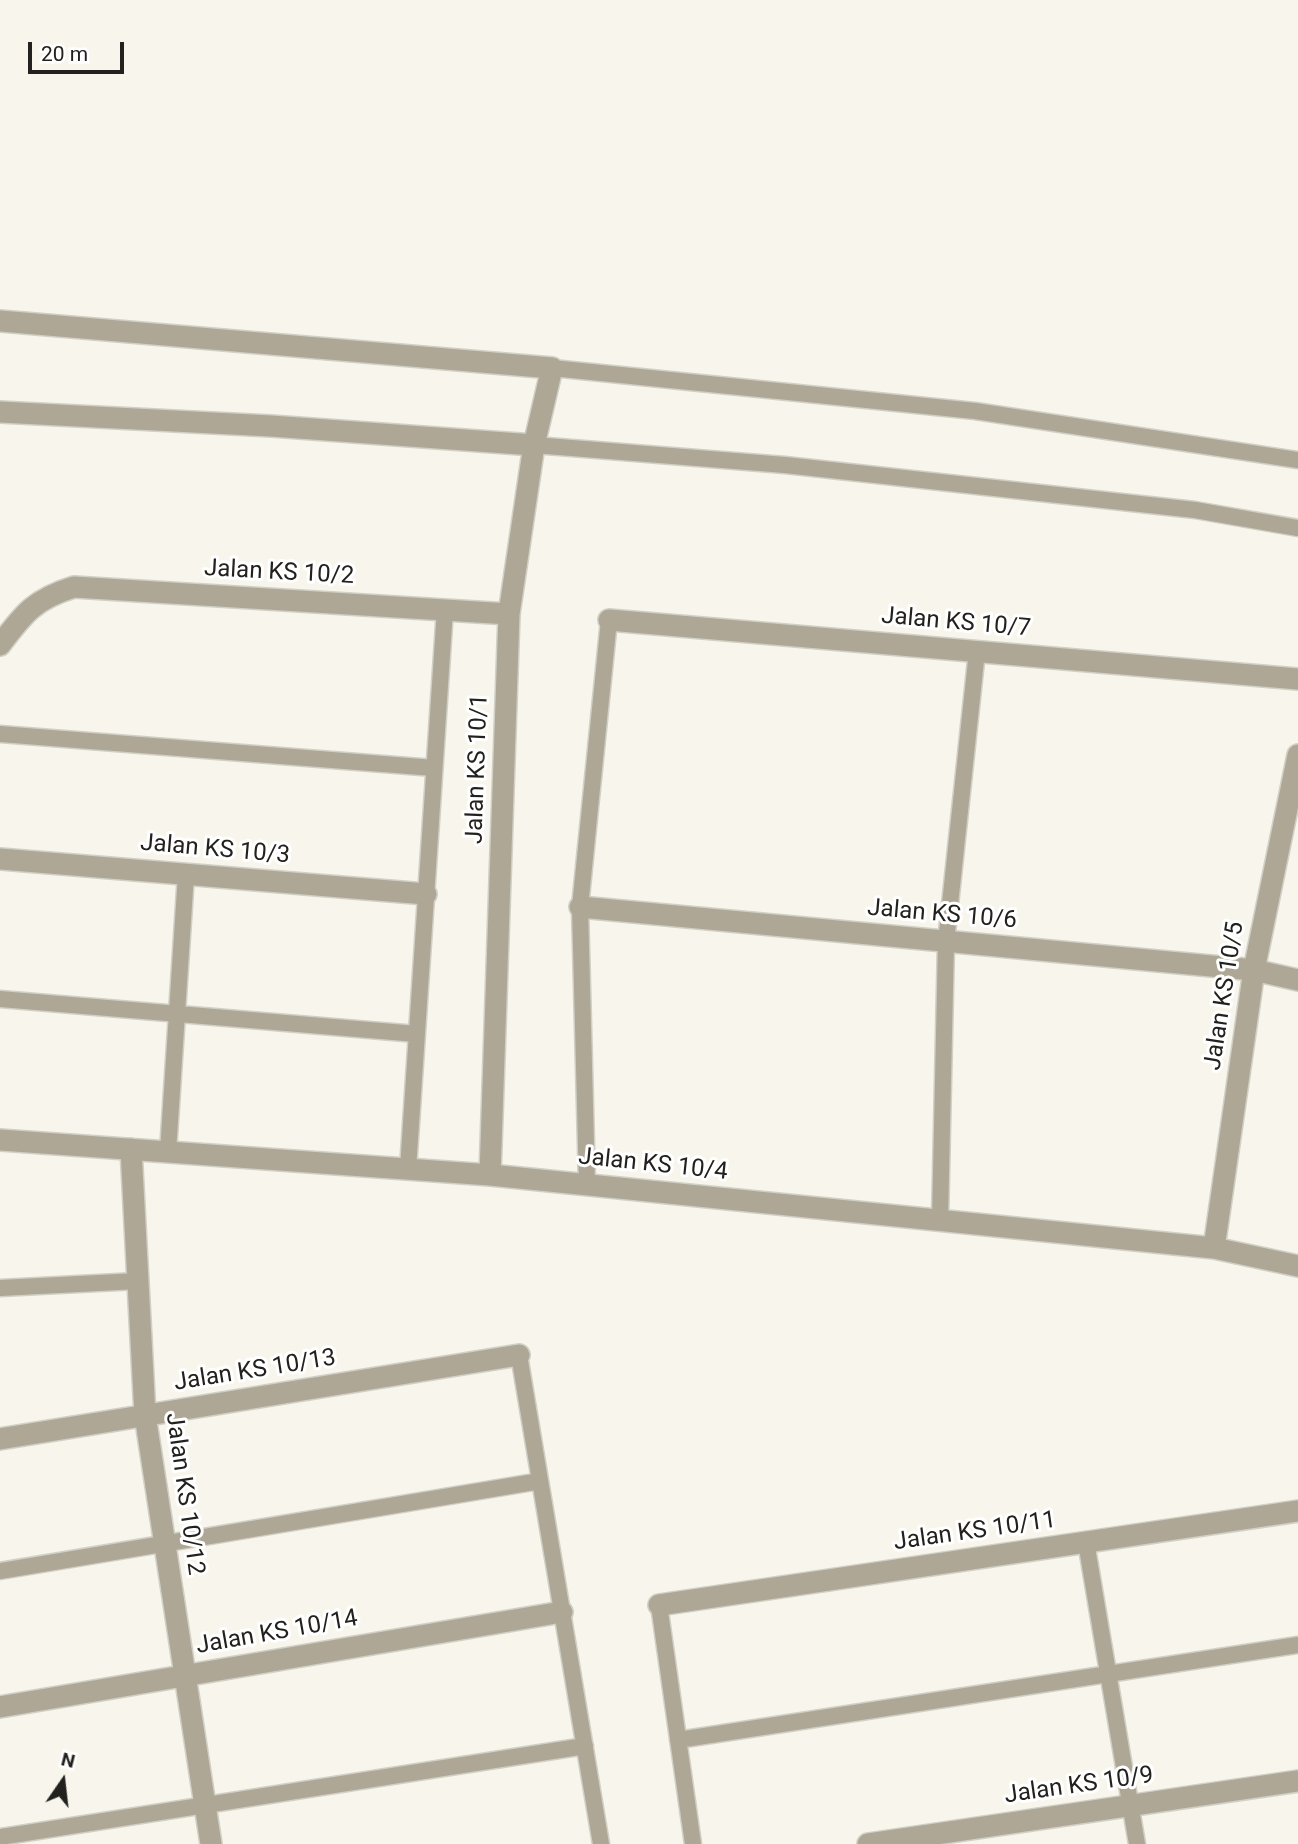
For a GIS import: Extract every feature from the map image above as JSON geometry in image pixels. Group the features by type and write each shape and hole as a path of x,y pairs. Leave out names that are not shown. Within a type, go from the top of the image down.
{"street":[{"path":"0,321 552,368"},
{"name":"Jalan KS 10/1","path":"490,1175 509,614 534,446 552,368"},
{"path":"0,412 271,426 534,446"},
{"name":"Jalan KS 10/2","path":"0,645 23,613 46,596 74,587 509,614"},
{"name":"Jalan KS 10/7","path":"609,620 1298,679"},
{"name":"Jalan KS 10/5","path":"1214,1248 1254,970 1298,755"},
{"name":"Jalan KS 10/3","path":"0,859 426,894"},
{"name":"Jalan KS 10/6","path":"580,907 1254,970 1298,980"},
{"name":"Jalan KS 10/4","path":"0,1140 490,1175 1214,1248 1298,1266"},
{"name":"Jalan KS 10/12","path":"131,1149 145,1415 211,1844"},
{"name":"Jalan KS 10/13","path":"0,1439 519,1355"},
{"name":"Jalan KS 10/11","path":"659,1605 1298,1511"},
{"name":"Jalan KS 10/14","path":"0,1707 562,1612"},
{"name":"Jalan KS 10/9","path":"868,1844 1298,1781"}],"lane":[{"path":"552,368 975,411 1298,460"},
{"path":"534,446 785,465 1195,510 1298,528"},
{"path":"408,1169 445,609"},
{"path":"587,1185 580,907 609,620"},
{"path":"940,1220 946,942 977,651"},
{"path":"0,734 434,768"},
{"path":"168,1152 186,874"},
{"path":"0,999 417,1034"},
{"path":"0,1288 138,1281"},
{"path":"519,1355 601,1844"},
{"path":"0,1571 540,1482"},
{"path":"1086,1542 1137,1844"},
{"path":"659,1605 693,1844"},
{"path":"678,1740 1298,1645"},
{"path":"0,1837 585,1746"}]}
